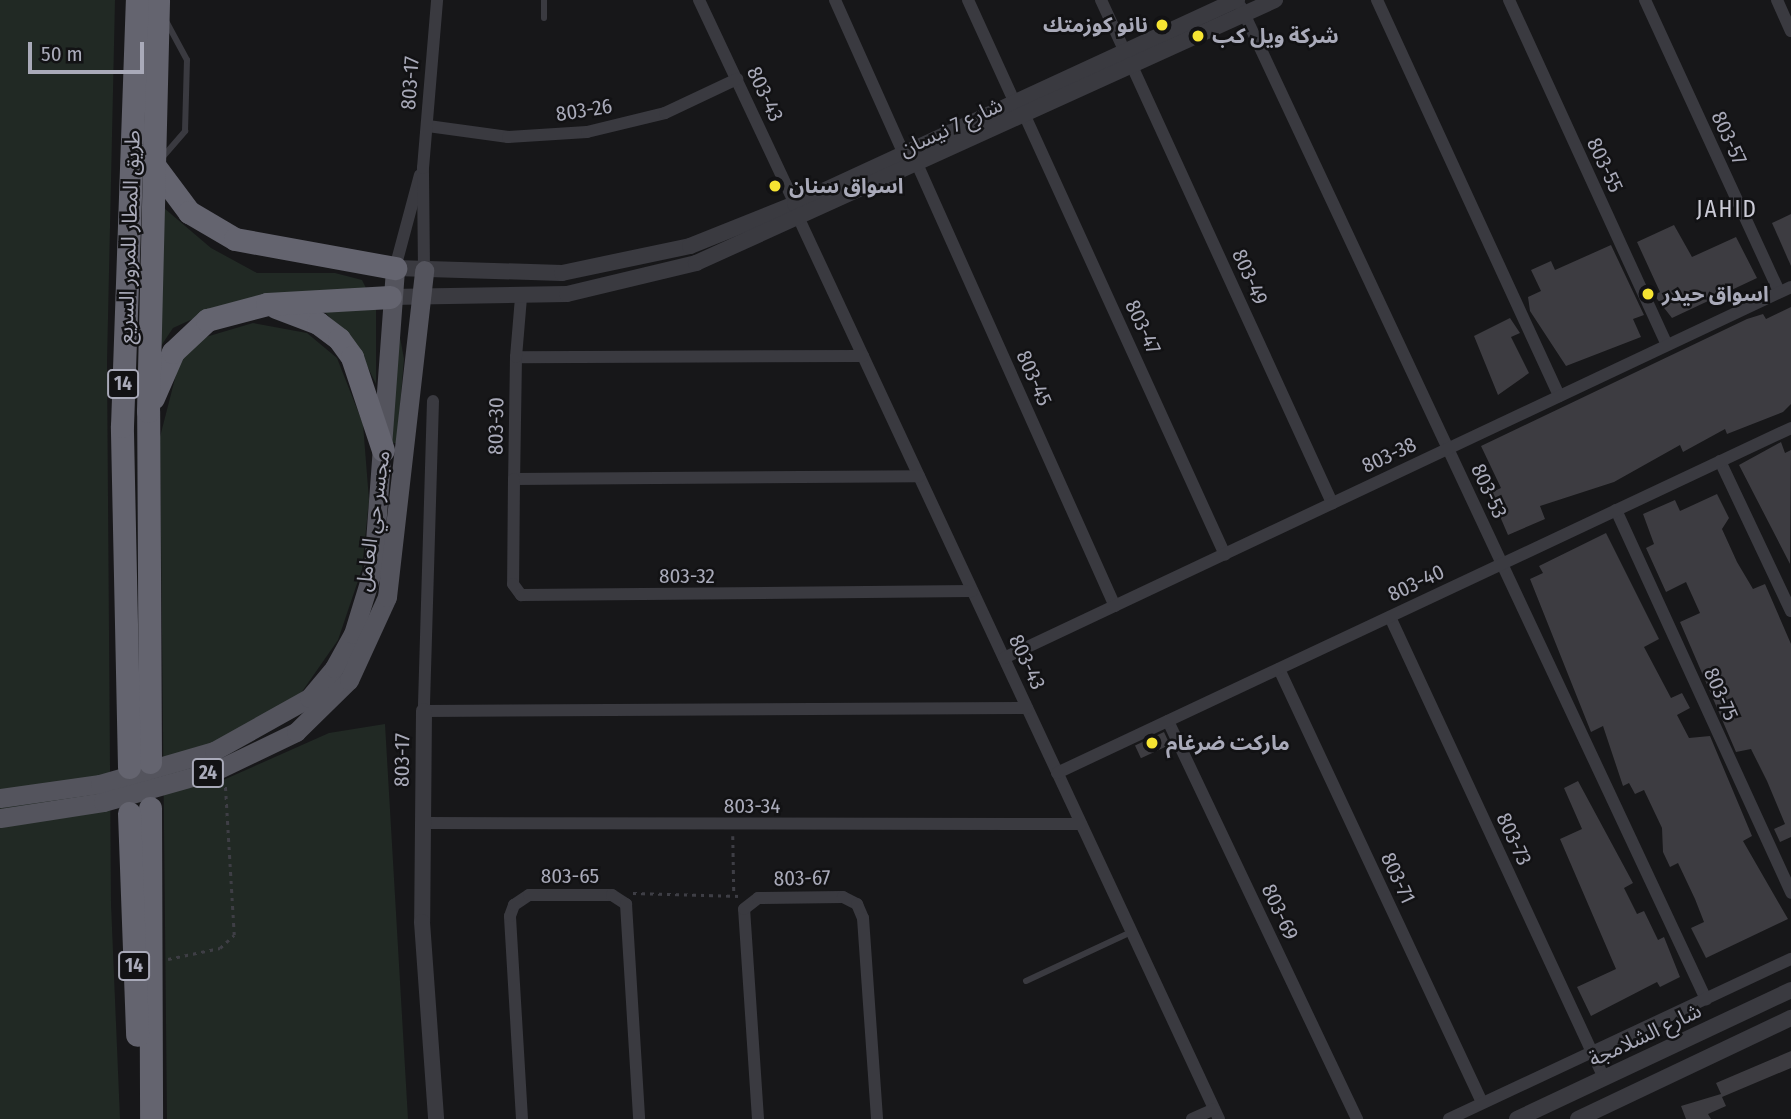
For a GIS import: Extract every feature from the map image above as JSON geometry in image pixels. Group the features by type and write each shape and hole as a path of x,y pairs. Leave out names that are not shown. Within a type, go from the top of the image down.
{"highway":[{"name":"طريق المطار للمرور السريع","path":"137,0 122,426 139,765 148,411"},
{"path":"148,411 158,5"},
{"path":"154,165 189,212 234,239 395,268"},
{"path":"148,411 173,352 195,327 267,304 390,297"},
{"path":"267,304 318,323 339,339 352,357 383,450"},
{"name":"14","path":"141,1119 140,810 152,960"},
{"path":"151,1119 152,960"}],"main road":[{"name":"مجسر حي العامل","path":"0,798 100,784 234,741 309,698 353,634 373,569 383,450 390,297 395,268"},
{"name":"مجسر حي العامل","path":"0,818 168,786 266,749 324,710 370,644 387,597 398,534 424,270"}],"street":[{"name":"803-17","path":"424,270 423,168 437,0"},
{"name":"803-43","path":"699,0 796,204"},
{"path":"835,0 905,154"},
{"name":"803-47","path":"968,0 1226,554"},
{"name":"803-49","path":"1101,0 1332,503"},
{"name":"شارع 7 نيسان","path":"395,268 527,274 627,263 796,204 905,154 1020,109 1239,5 1275,0"},
{"path":"1377,0 1559,396"},
{"name":"803-55","path":"1509,0 1667,345"},
{"name":"803-57","path":"1644,0 1785,290"},
{"path":"1777,0 1791,31"},
{"name":"803-53","path":"1239,5 1706,999"},
{"name":"803-26","path":"428,127 508,137 587,132 664,113 737,79"},
{"name":"شارع 7 نيسان","path":"390,297 521,298 643,279 800,221 918,166 1020,109"},
{"name":"803-45","path":"918,166 1115,606"},
{"name":"803-17","path":"395,268 423,168"},
{"name":"803-43","path":"800,221 1216,1114"},
{"name":"803-38","path":"1004,658 1785,290"},
{"name":"803-30","path":"521,298 516,357 514,479 919,476"},
{"path":"516,357 863,356"},
{"name":"803-17","path":"433,401 424,711 422,922 436,1119"},
{"name":"803-40","path":"1057,773 1791,428"},
{"path":"1720,461 1791,611"},
{"name":"803-32","path":"514,479 513,584 521,595 972,590"},
{"name":"803-75","path":"1616,510 1791,893"},
{"name":"803-73","path":"1390,617 1604,1078"},
{"name":"803-71","path":"1279,669 1482,1103"},
{"path":"424,711 1027,708"},
{"name":"803-69","path":"1168,721 1357,1119"},
{"name":"803-34","path":"423,824 1081,824"},
{"name":"803-65","path":"522,1119 513,905 528,895 622,900 639,1119"},
{"name":"803-67","path":"758,1119 742,915 747,904 844,897 861,910 877,1119"},
{"path":"1449,1119 1791,959"},
{"name":"شارع الشلامجة","path":"1517,1119 1791,990"},
{"path":"1578,1119 1791,1017"},
{"path":"1192,1119 1216,1114"}],"lane":[{"path":"544,0 544,18"},
{"path":"1026,981 1131,932"}],"path":[{"path":"152,960 212,951 234,935 225,783 219,785"},
{"path":"732,825 734,892"},
{"path":"622,900 639,892 734,892 747,904"}],"shaded area":[{"path":"0,0 115,0 107,363 111,904 120,1119 0,1119"},
{"path":"164,208 211,248 257,273 335,273 362,280 366,288 208,312 173,328 161,346"},
{"path":"376,307 376,384 359,349 323,310"},
{"path":"397,321 404,359 397,443 392,443"},
{"path":"253,323 307,333 337,358 363,424 369,500 362,569 338,640 299,696 218,741 221,781 329,733 385,724 408,1119 167,1119 160,437 180,359 199,339"}],"building":[{"path":"1791,214 1791,266 1772,223"},
{"path":"1674,225 1692,257 1736,237 1757,278 1672,318 1654,295 1660,292 1637,242"},
{"path":"1611,245 1644,315 1633,319 1641,337 1566,366 1530,311 1528,297 1541,291 1531,270 1551,261 1555,270"},
{"path":"1791,307 1791,404 1783,412 1727,434 1725,429 1683,452 1680,445 1614,482 1540,506 1545,519 1508,535 1490,493 1501,488 1481,446 1747,319 1763,314 1766,319"},
{"path":"1510,318 1520,333 1511,337 1529,373 1498,395 1474,336"},
{"path":"1781,442 1785,453 1791,450 1790,564 1739,465"},
{"path":"1717,494 1729,518 1722,529 1737,562 1753,589 1765,584 1791,644 1791,837 1780,842 1774,829 1785,824 1767,781 1751,749 1736,752 1680,622 1700,613 1686,582 1666,592 1646,548 1654,544 1643,514 1675,500 1680,511"},
{"path":"1606,533 1659,639 1644,647 1671,698 1682,693 1690,708 1677,715 1689,738 1710,736 1752,836 1743,841 1788,919 1706,958 1691,928 1704,922 1695,899 1678,863 1670,867 1663,852 1662,828 1644,790 1635,794 1629,783 1623,786 1603,726 1591,732 1530,579 1543,573 1539,566"},
{"name":"ماركت ضرغام","path":"1164,732 1170,745 1141,758 1135,746"},
{"path":"1578,781 1633,883 1624,888 1637,914 1644,911 1658,940 1664,937 1680,977 1660,987 1657,982 1591,1016 1577,987 1616,969 1560,839 1582,829 1564,788"},
{"path":"1791,1051 1791,1068 1722,1097 1726,1106 1708,1114 1711,1119 1686,1119 1681,1106 1721,1094 1716,1083"}],"place":[{"name":"نانو كوزمتك","path":"1162,25"},
{"name":"شركة ويل كب","path":"1198,36"},
{"name":"اسواق سنان","path":"775,186"},
{"name":"اسواق حيدر","path":"1648,294"},
{"name":"ماركت ضرغام","path":"1152,743"}],"district":[{"name":"JAHID","path":"1727,209"}]}
